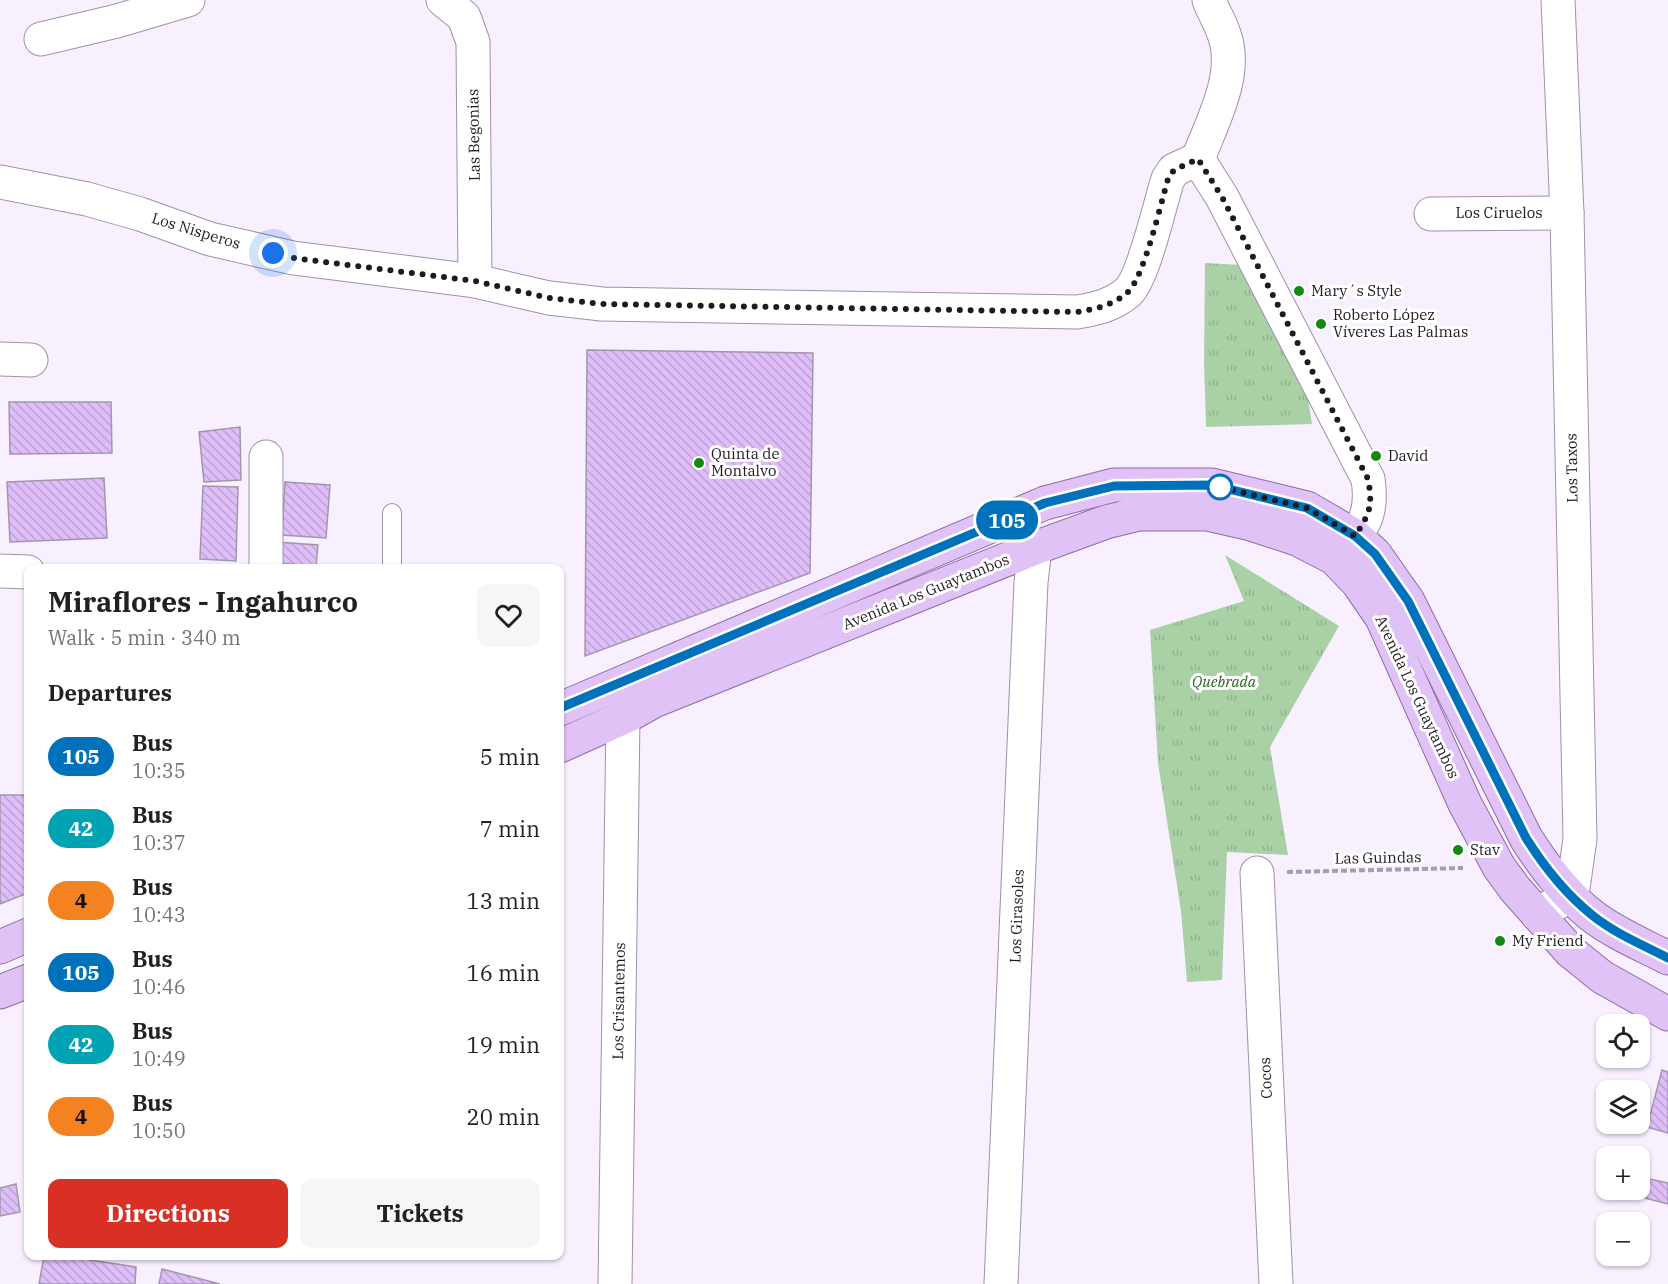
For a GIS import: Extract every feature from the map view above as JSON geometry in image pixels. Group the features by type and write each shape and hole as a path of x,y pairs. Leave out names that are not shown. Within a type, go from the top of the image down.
{"main road":[{"name":"Avenida Los Guaytambos","path":"564,744 623,718 651,687 1045,503 1114,486 1209,500 1251,524 1297,539 1375,554 1408,601 1526,838 1542,863 1592,915 1628,938 1668,958"},
{"name":"Avenida Los Guaytambos","path":"564,707 651,687 1106,522 1209,500"},
{"name":"Avenida Los Guaytambos","path":"1344,547 1358,583 1382,618 1466,804 1499,867 1515,890 1571,952 1602,976 1668,1014"},
{"path":"0,947 24,937"},
{"path":"0,992 24,983"}],"street":[{"path":"41,39 117,21 188,0"},
{"name":"Las Begonias","path":"443,0 464,17 473,42 475,281"},
{"path":"1209,0 1225,35 1228,56 1227,76 1198,159 1222,197 1368,479 1372,500 1366,519 1344,547"},
{"name":"Los Taxos","path":"1558,0 1567,213 1580,839 1572,895"},
{"name":"Los Nisperos","path":"0,182 87,199 140,214 210,239 293,258 475,281 549,298 602,304 1077,312 1097,309 1114,302 1129,291 1139,276 1168,179 1174,170 1198,159"},
{"name":"Los Ciruelos","path":"1431,214 1567,213"},
{"path":"266,457 266,564"},
{"name":"Los Girasoles","path":"1001,1284 1030,582 1035,548"},
{"path":"0,571 24,572"},
{"name":"Los Crisantemos","path":"615,1284 623,718"},
{"name":"Cocos","path":"1257,873 1276,1284"},
{"path":"1537,914 1572,895"}],"lane":[{"path":"392,513 392,564"}],"path":[{"name":"Las Guindas","path":"1257,873 1499,867"}],"green space":[{"path":"1205,263 1243,265 1306,387 1312,424 1206,427"},
{"name":"Quebrada","path":"1225,555 1339,626 1270,747 1288,855 1227,852 1222,980 1187,982 1181,911 1158,763 1150,630 1244,601"}],"building":[{"name":"Quinta de Montalvo","path":"587,350 813,353 810,573 585,656"},
{"path":"9,402 111,402 112,453 10,454"},
{"path":"240,427 241,480 204,482 199,432"},
{"path":"104,478 107,538 10,542 7,482"},
{"path":"285,482 330,485 326,538 282,535"},
{"path":"203,486 238,487 236,561 200,559"},
{"path":"277,542 318,545 316,564 276,563"},
{"path":"0,795 24,795 24,895 0,904"},
{"path":"1662,1070 1668,1072 1668,1133 1650,1128 1650,1116"},
{"path":"1650,1179 1668,1183 1668,1204 1650,1199"},
{"path":"16,1184 20,1212 0,1216 0,1188"},
{"path":"43,1260 90,1260 136,1267 135,1284 39,1284"},
{"path":"162,1269 220,1284 159,1284"}],"bus line":[{"name":"105","path":"564,706 648,673 1045,503 1114,486 1212,485 1307,508 1355,536 1375,554 1408,601 1526,838 1542,863 1592,915 1628,938 1668,958"}],"place":[{"name":"Mary´s Style","path":"1299,291"},
{"name":"Roberto López Víveres Las Palmas","path":"1321,324"},
{"name":"David","path":"1376,456"},
{"name":"Quinta de Montalvo","path":"699,463"},
{"name":"Stav","path":"1458,850"},
{"name":"My Friend","path":"1500,941"}],"route":[{"path":"273,253 293,258 475,281 549,298 602,304 1077,312 1097,309 1114,302 1129,291 1139,276 1168,179 1174,170 1198,159 1222,197 1368,479 1372,500 1366,519 1355,536 1307,508 1212,485 1220,487"}]}
